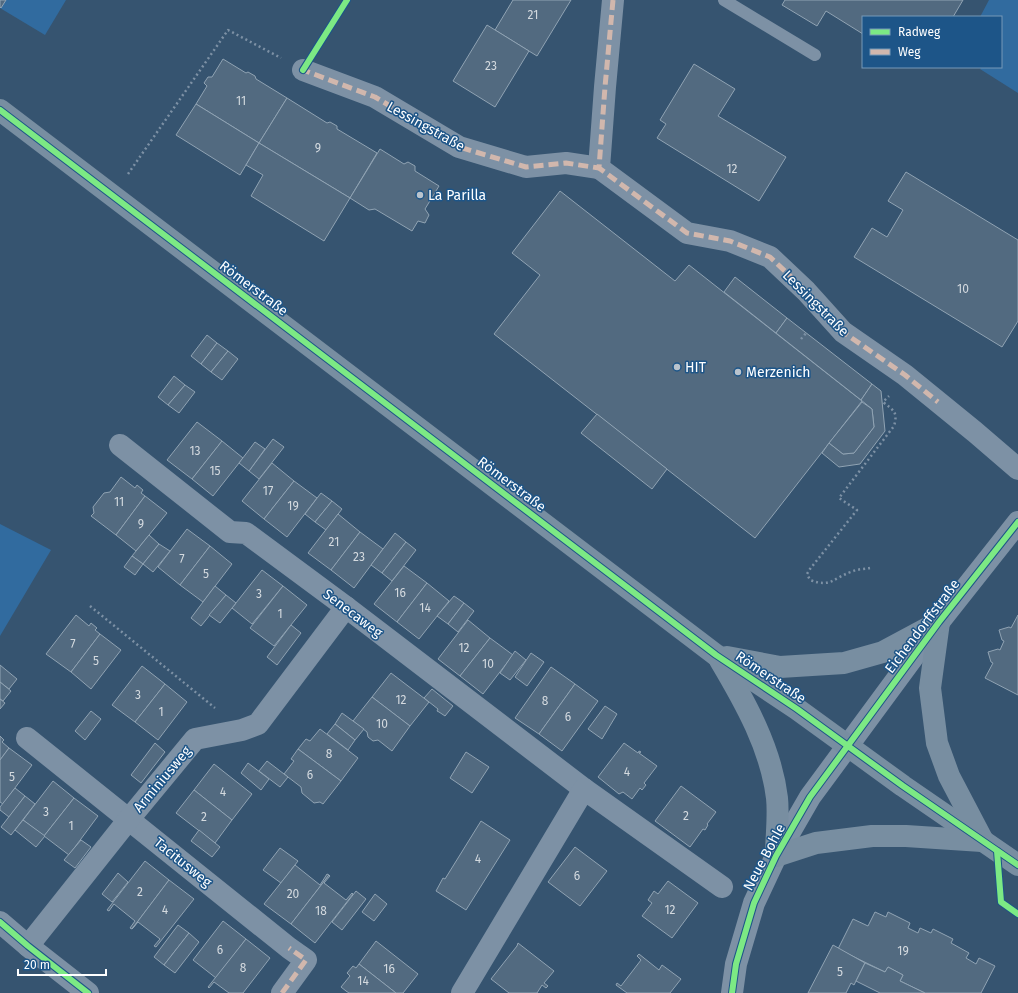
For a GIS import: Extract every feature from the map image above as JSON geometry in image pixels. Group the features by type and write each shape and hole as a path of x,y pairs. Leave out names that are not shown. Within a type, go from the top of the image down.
{"main road":[{"name":"Römerstraße","path":"0,110 716,654 797,709 848,747 1018,865"},
{"path":"716,654 780,668 844,663 883,652 939,622"},
{"path":"939,622 930,688 937,743 949,776 983,842"},
{"path":"716,654 741,696 767,753 777,798 776,856 816,843 872,836 906,836 983,842"}],"street":[{"path":"599,168 613,0"},
{"name":"Lessingstraße","path":"304,70 375,97 458,147 526,167 566,163 599,168 687,233 730,242 770,257 806,291 843,332 905,375 1018,469"},
{"name":"Senecaweg","path":"120,445 230,532 246,533 584,789"},
{"name":"Eichendorffstraße","path":"848,747 939,622 1018,522"},
{"name":"Arminiusweg","path":"28,946 195,738 242,730 258,724 346,608"},
{"name":"Tacitusweg","path":"28,738 289,948 306,960 282,993"},
{"name":"Neue Bohle","path":"732,993 736,964 754,903 776,856 810,797 848,747"},
{"path":"462,993 584,789"},
{"name":"Neue Bohle","path":"584,789 722,887"},
{"path":"0,922 88,993"}],"lane":[{"path":"724,0 815,55"}],"path":[{"path":"113,195 228,30 304,70"},
{"path":"870,568 851,572 823,584 810,580 807,574 857,510 839,498 894,426 897,417 894,411 884,402"},
{"path":"90,606 242,730"}],"shaded area":[{"path":"0,0 66,0 45,35 0,8"},
{"path":"989,0 1018,0 1018,93 980,69 1002,68 1002,16 981,16"},
{"path":"0,524 51,550 0,636"}],"building":[{"path":"0,0 6,0 1,8 0,7"},
{"path":"513,0 571,0 537,56 495,30"},
{"path":"785,0 963,0 954,16 862,16 862,33 826,11 817,26 782,5"},
{"path":"487,25 529,51 495,107 453,81"},
{"path":"223,59 246,73 248,72 255,76 256,79 287,98 259,143 196,104 207,86 204,83 208,77 212,77"},
{"path":"694,64 735,89 718,116 786,157 759,201 657,138 666,124 660,120"},
{"path":"287,98 327,123 330,122 337,126 337,129 377,153 350,198 259,143"},
{"path":"196,104 259,143 240,175 176,135"},
{"path":"259,143 350,198 324,241 251,196 263,175 246,165"},
{"path":"380,149 404,164 408,162 415,166 415,171 439,186 425,209 429,215 425,223 418,221 412,231 375,209 369,210 350,198"},
{"path":"906,172 1018,240 1018,321 1002,347 854,257 872,228 887,237 903,210 888,201"},
{"name":"HIT","path":"560,191 675,281 689,265 862,401 755,538 494,334 540,275 512,253"},
{"path":"735,277 787,318 776,333 724,292"},
{"path":"787,318 872,384 861,400 776,333"},
{"path":"207,335 217,343 201,364 191,356"},
{"path":"217,343 228,351 211,372 201,364"},
{"path":"228,351 238,359 222,380 211,372"},
{"path":"174,376 185,385 168,405 158,397"},
{"path":"872,384 881,391 885,431 860,464 839,467 822,453 829,443 843,454 854,453 874,427 872,409 861,400"},
{"path":"185,385 195,392 179,413 168,405"},
{"path":"862,402 872,409 874,427 854,453 843,454 829,443"},
{"path":"597,414 667,469 652,489 581,433"},
{"path":"197,422 222,441 192,479 167,460"},
{"path":"273,439 284,447 259,479 249,471"},
{"path":"222,441 243,458 213,496 192,479"},
{"path":"255,442 265,449 249,471 239,463"},
{"path":"272,463 294,481 264,519 242,501"},
{"path":"121,477 135,488 137,485 143,490 141,493 145,496 116,535 91,516 94,513 93,507 104,493 110,492"},
{"path":"294,481 317,498 287,537 264,519"},
{"path":"321,493 332,501 315,522 305,514"},
{"path":"145,496 167,513 136,551 116,535"},
{"path":"332,501 342,509 326,530 315,522"},
{"path":"338,514 360,532 331,570 308,553"},
{"path":"187,529 210,546 180,585 158,567"},
{"path":"360,532 383,549 354,588 331,570"},
{"path":"395,533 406,542 382,573 371,565"},
{"path":"149,535 159,544 143,564 132,556"},
{"path":"406,542 416,550 392,581 382,573"},
{"path":"159,544 170,551 153,572 143,564"},
{"path":"210,546 232,564 203,602 180,585"},
{"path":"132,556 143,564 135,575 124,567"},
{"path":"404,566 427,583 397,622 374,604"},
{"path":"262,570 283,586 252,624 232,608"},
{"path":"427,583 449,601 419,639 397,622"},
{"path":"215,586 226,595 201,626 191,618"},
{"path":"283,586 307,605 274,646 250,628"},
{"path":"226,595 236,603 220,623 209,615"},
{"path":"454,596 464,603 448,624 437,616"},
{"path":"464,603 474,611 458,632 448,624"},
{"path":"76,615 89,626 91,623 97,628 95,630 100,634 71,672 46,654"},
{"path":"1018,615 1018,695 985,678 993,663 991,662 988,652 998,649 1000,650 1004,641 1002,640 999,630 1009,627 1011,628"},
{"path":"468,620 490,638 460,676 438,659"},
{"path":"291,625 301,633 277,665 267,657"},
{"path":"100,634 121,650 91,689 71,672"},
{"path":"490,638 513,655 483,694 460,676"},
{"path":"515,651 526,660 510,680 500,673"},
{"path":"531,653 544,662 527,686 515,677"},
{"path":"0,665 17,679 9,689 0,682"},
{"path":"142,666 165,684 135,722 112,705"},
{"path":"551,667 575,684 539,734 515,718"},
{"path":"391,673 429,702 410,726 372,697"},
{"path":"0,682 11,691 3,701 0,699"},
{"path":"165,684 187,702 158,740 135,722"},
{"path":"575,684 598,701 562,751 539,734"},
{"path":"432,689 453,706 445,716 437,711 438,709 424,698"},
{"path":"372,697 410,726 392,751 378,740 373,741 368,737 367,732 353,721"},
{"path":"0,699 5,703 0,709"},
{"path":"605,706 617,714 602,739 588,729"},
{"path":"91,711 101,719 85,740 75,731"},
{"path":"342,713 364,729 355,740 335,724"},
{"path":"335,724 355,740 348,750 327,734"},
{"path":"320,729 358,758 341,781 298,749 306,739 310,741"},
{"path":"0,736 4,740 2,742 9,748 0,760"},
{"path":"155,743 165,752 141,783 131,775"},
{"path":"624,743 638,753 639,751 641,752 639,753 657,766 644,783 646,785 642,790 640,788 632,799 623,792 619,794 598,777"},
{"path":"9,748 32,765 3,804 0,802 0,760"},
{"path":"298,749 341,781 323,804 320,802 314,803 302,793 301,787 284,774 294,761 291,759"},
{"path":"466,752 489,767 472,793 450,778"},
{"path":"267,761 288,777 280,787 259,771"},
{"path":"248,763 269,779 261,790 241,773"},
{"path":"214,764 252,794 232,820 194,790"},
{"path":"53,781 74,798 44,836 23,820"},
{"path":"681,786 716,812 707,824 708,825 705,830 703,829 690,847 655,821"},
{"path":"15,788 25,796 9,817 0,810 0,807"},
{"path":"194,790 232,820 215,843 176,813"},
{"path":"25,796 35,804 11,835 1,827"},
{"path":"74,798 98,816 69,855 44,836"},
{"path":"23,820 45,836 36,847 15,830"},
{"path":"481,821 510,840 466,910 436,891"},
{"path":"199,830 220,847 212,857 191,841"},
{"path":"81,840 91,847 75,868 64,860"},
{"path":"575,847 607,871 580,906 548,882"},
{"path":"280,848 298,861 281,883 263,870"},
{"path":"145,861 169,880 132,929 130,928 135,921 114,904 109,911 107,910"},
{"path":"295,865 320,885 327,874 329,875 291,924 264,904"},
{"path":"118,873 128,882 112,902 102,894"},
{"path":"329,875 330,876 324,883 346,900 352,893 353,894 315,943 291,924"},
{"path":"169,880 194,899 156,947 154,946 160,939 138,922 132,929"},
{"path":"668,881 698,903 672,938 642,916 652,903 648,900 654,891 658,894"},
{"path":"356,891 366,899 342,930 332,922"},
{"path":"375,894 387,904 374,921 362,912"},
{"path":"875,912 886,917 888,912 910,923 908,928 918,933 920,928 931,933 933,929 953,939 951,943 969,953 966,958 976,964 979,958 995,966 981,993 925,993 900,981 903,975 888,967 885,972 838,949 853,919 868,926"},
{"path":"223,921 246,939 216,978 193,960"},
{"path":"178,925 189,933 164,965 154,957"},
{"path":"189,933 199,942 175,973 164,965"},
{"path":"246,939 270,958 243,993 229,993 214,982 209,988 208,987"},
{"path":"376,941 418,974 403,993 396,993 359,964"},
{"path":"518,943 554,971 544,983 548,986 546,988 542,985 537,993 509,993 491,979"},
{"path":"833,945 865,963 854,985 851,983 846,993 808,993"},
{"path":"639,954 659,970 662,965 681,979 670,993 627,993 616,985 617,983 621,986 641,960 637,956"},
{"path":"865,963 885,972 888,967 903,975 900,981 925,993 880,993 856,981"},
{"path":"359,964 396,993 349,993 346,991 341,987 350,976 347,973 353,966 356,968"}],"marked path":[{"path":"613,0 599,168 687,233 730,241 770,257 806,291 843,332 905,375 938,402"},
{"path":"305,68 303,70 375,97 459,147 526,167 566,163 599,168"},
{"path":"282,993 306,960 289,948"}],"cycle path":[{"path":"303,70 347,0"},
{"path":"0,110 716,655 797,709 903,786 1018,865"},
{"path":"732,993 736,964 754,903 776,856 810,797 939,622 1018,522"},
{"path":"997,851 1001,902 1018,914"},
{"path":"0,922 88,993"}],"place":[{"name":"La Parilla","path":"420,195"},
{"name":"HIT","path":"677,367"},
{"name":"Merzenich","path":"738,372"}]}
